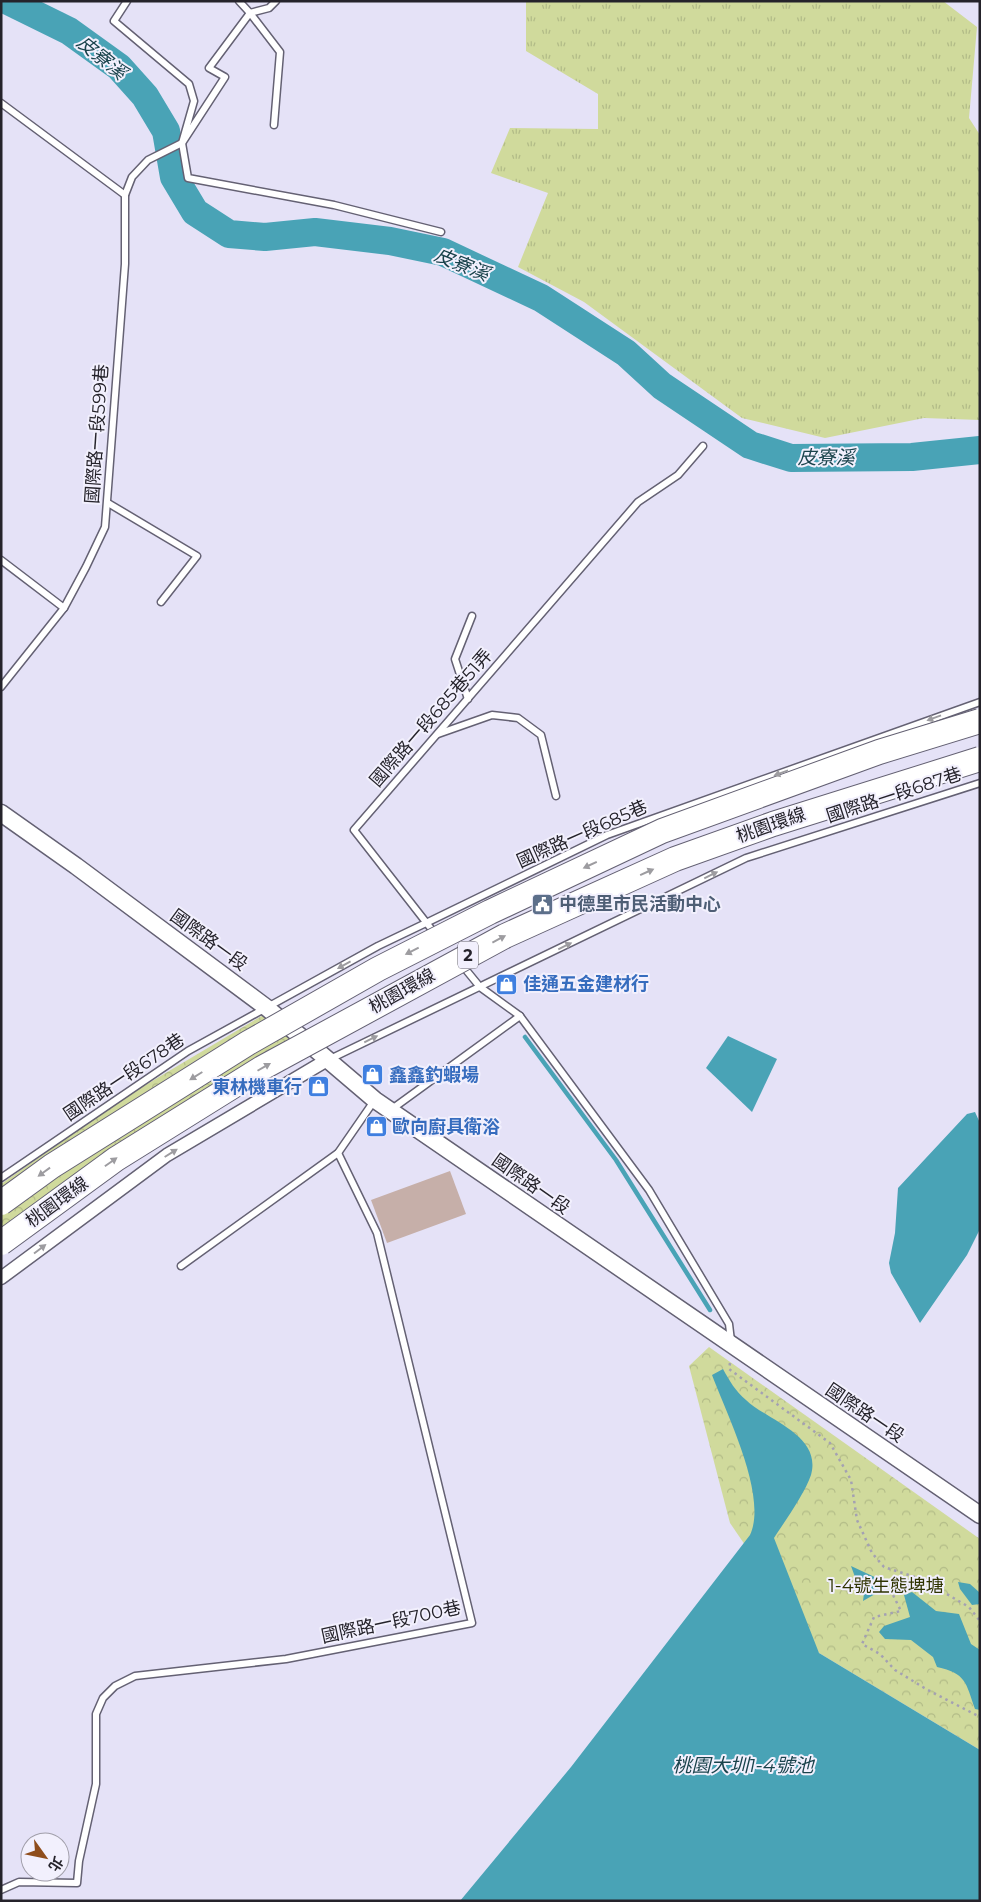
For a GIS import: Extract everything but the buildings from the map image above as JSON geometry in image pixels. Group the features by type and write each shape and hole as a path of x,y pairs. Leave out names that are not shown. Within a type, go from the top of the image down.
{"highway":[{"name":"桃園環線","path":"1,1203 52,1166 248,1043 378,969 490,912 662,830 879,752 980,721"},
{"name":"桃園環線","path":"1,1243 116,1159 262,1068 504,936 675,859 773,824 980,759"}],"street":[{"name":"國際路一段","path":"1,814 76,866 267,1008 375,1100 980,1516"},
{"path":"1,1278 166,1155 327,1060"}],"lane":[{"path":"127,1 114,21 189,84 194,101 182,143 188,178 334,206 440,232"},
{"path":"239,1 280,52 274,125"},
{"path":"182,143 225,77 209,68 250,13 269,8 276,1"},
{"path":"1,103 125,195"},
{"name":"國際路一段599巷","path":"1,688 64,608 105,527 125,264 125,195 132,177 148,160 182,143"},
{"name":"國際路一段685巷51弄","path":"444,944 354,830 638,502 678,475 703,446"},
{"path":"108,503 197,556 160,602"},
{"path":"1,560 64,608"},
{"path":"468,699 455,659 472,616"},
{"name":"國際路一段685巷","path":"267,1008 378,946 607,835 980,702"},
{"path":"437,734 492,715 518,718 541,735 556,796"},
{"name":"國際路一段687巷","path":"327,1060 746,858 980,784"},
{"path":"456,958 480,987 520,1016 649,1190 729,1324 732,1346"},
{"name":"國際路一段678巷","path":"1,1178 188,1051 267,1008"},
{"path":"390,1110 520,1016"},
{"path":"180,1266 338,1153 375,1100"},
{"name":"國際路一段700巷","path":"1,1890 19,1882 78,1883 79,1861 96,1784 96,1714 103,1698 114,1686 135,1676 286,1659 472,1623 377,1233 338,1153"}],"path":[{"path":"729,1369 830,1443 851,1480 857,1520 872,1553 884,1567 921,1579 969,1607 980,1621"},
{"path":"921,1579 893,1595 901,1611 874,1616 862,1644 880,1654 895,1670 926,1690 980,1717"}],"green space":[{"path":"526,1 943,1 977,27 969,118 980,135 980,420 924,418 825,438 742,418 584,302 518,267 548,193 491,173 510,128 598,129 598,94 526,51"},
{"path":"270,1011 309,1054 177,1129 98,1183 1,1256 1,1184 127,1096"},
{"name":"1-4號生態埤塘","path":"709,1347 980,1539 980,1750 819,1653 730,1523 689,1366"}],"water":[{"path":"728,1036 777,1059 752,1112 706,1068"},
{"path":"975,1112 980,1123 980,1229 967,1255 920,1323 891,1273 889,1263 895,1233 898,1188 967,1114"},
{"name":"桃園大圳1-4號池","path":"723,1369 742,1397 791,1430 809,1449 812,1461 811,1475 800,1498 774,1538 819,1653 980,1750 980,1901 460,1901 571,1767 750,1535 754,1519 754,1499 750,1478 735,1433 712,1375"},
{"path":"851,1566 881,1580 882,1590 863,1601 865,1586 855,1577"},
{"path":"958,1582 970,1584 979,1592 980,1604 972,1605 960,1589"},
{"path":"912,1592 936,1611 959,1614 971,1644 980,1650 980,1710 975,1709 964,1680 954,1672 937,1667 933,1657 911,1640 885,1639 879,1632 884,1626 910,1617 904,1595"}],"waterway":[{"name":"皮寮溪","path":"8,1 69,31 119,67 145,96 166,131 174,177 195,212 229,234 265,237 315,232 390,241 443,252 541,298 626,353 662,386 750,445 791,458 912,457 980,450"},
{"path":"525,1037 616,1160 710,1310"}],"place":[{"name":"中德里市民活動中心","path":"543,904"},
{"name":"佳通五金建材行","path":"507,984"},
{"name":"鑫鑫釣蝦場","path":"373,1075"},
{"name":"東林機車行","path":"318,1087"},
{"name":"歐向廚具衛浴","path":"376,1127"}]}
